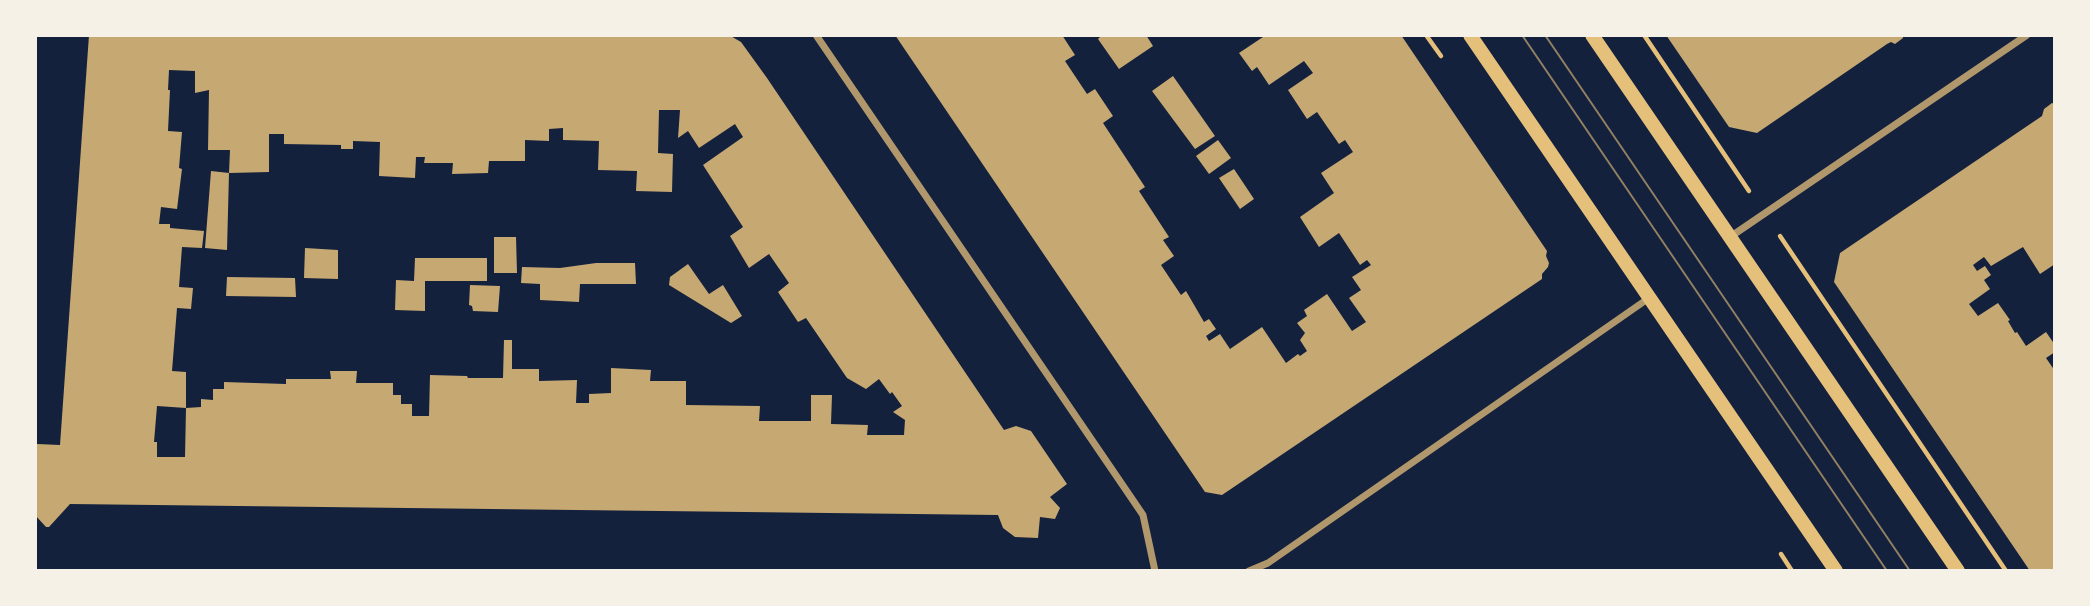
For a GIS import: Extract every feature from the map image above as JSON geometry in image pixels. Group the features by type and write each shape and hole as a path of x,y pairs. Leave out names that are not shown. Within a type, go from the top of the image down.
{"main road":[{"path":"1471,35 1836,571"},
{"path":"1592,35 1958,571"}],"street":[{"path":"816,35 1143,515 1155,571"},
{"path":"1729,237 2026,35"},
{"path":"1249,571 1268,563 1650,297"}],"path":[{"path":"1644,35 2006,571"}],"building":[{"path":"89,35 729,35 741,42 767,78 1004,430 1016,426 1031,431 1067,484 1050,497 1060,508 1055,519 1040,517 1038,538 1015,537 1003,528 998,515 70,504 46,527 35,515 37,444 60,445","holes":["169,70 195,71 195,93 209,90 208,150 230,150 229,173 269,172 269,134 284,134 284,144 341,145 341,149 353,149 353,141 380,142 379,176 415,178 416,157 425,157 424,163 453,163 452,174 488,173 489,161 525,161 525,140 549,141 549,129 563,128 563,140 599,141 598,170 637,171 636,191 672,192 673,154 658,153 659,110 680,110 678,138 688,131 699,148 735,124 743,137 703,165 743,227 730,236 749,268 769,254 789,283 778,292 798,322 806,318 847,378 866,389 879,379 890,394 892,392 902,406 893,412 905,420 904,435 867,435 868,425 831,424 832,395 811,395 811,421 759,421 760,406 686,405 686,381 650,381 651,370 611,368 611,393 589,394 589,403 576,403 577,380 539,381 539,369 512,369 512,340 504,340 503,378 430,375 429,416 412,416 412,404 401,404 401,395 393,395 393,383 356,383 357,371 330,371 331,379 286,379 286,384 224,382 224,389 213,389 213,400 201,399 201,407 186,408 186,372 172,371 177,308 191,309 193,288 179,287 182,247 202,248 204,231 170,228 170,224 159,224 161,207 177,209 182,169 179,168 182,132 168,131","157,406 186,408 185,457 157,457 157,442 154,442"]},
{"path":"895,35 1062,35 1075,55 1065,61 1087,94 1095,89 1113,116 1103,123 1145,187 1139,191 1169,237 1163,240 1174,256 1161,265 1181,295 1186,291 1204,322 1209,319 1216,329 1206,336 1209,341 1220,334 1230,349 1262,327 1286,363 1298,354 1300,356 1307,351 1300,340 1305,333 1297,323 1307,316 1304,310 1327,294 1352,331 1366,322 1349,298 1361,290 1352,277 1371,265 1367,260 1360,265 1339,233 1319,247 1300,217 1334,193 1321,173 1353,152 1345,140 1339,144 1317,112 1307,119 1288,90 1313,73 1304,61 1269,85 1257,67 1252,71 1239,53 1266,35 1401,35 1547,251 1548,267 1542,274 1542,279 1222,495 1205,492"},
{"path":"1102,35 1146,35 1153,46 1119,69 1098,39"},
{"path":"1666,35 1903,35 1903,38 1895,44 1887,44 1757,133 1729,127"},
{"path":"1173,76 1215,136 1195,149 1152,91"},
{"path":"2052,103 2055,104 2055,264 2040,274 2023,247 1991,266 1984,257 1973,265 1977,271 1985,266 1991,275 1984,280 1990,289 1969,304 1978,316 1998,303 2015,333 2017,332 2026,346 2046,332 2055,345 2055,352 2046,358 2055,371 2055,571 2030,571 1834,282 1840,253 2042,116 2044,109"},
{"path":"1218,140 1231,158 1209,174 1196,156"},
{"path":"1234,169 1254,199 1240,209 1219,178"},
{"path":"211,171 229,173 227,250 205,248"},
{"path":"494,237 516,237 517,273 494,273"},
{"path":"305,248 338,250 338,279 304,278"},
{"path":"415,258 487,258 487,281 425,281 425,311 395,310 396,280 414,281"},
{"path":"596,263 635,263 636,284 580,284 579,302 540,300 540,284 521,283 522,267 560,268"},
{"path":"688,264 709,294 723,285 742,316 731,323 669,285 670,277"},
{"path":"227,277 295,278 296,297 226,296"},
{"path":"470,285 500,286 498,312 473,311 469,305"}],"tram line":[{"path":"1522,35 1887,571"},
{"path":"1545,35 1910,571"}]}
